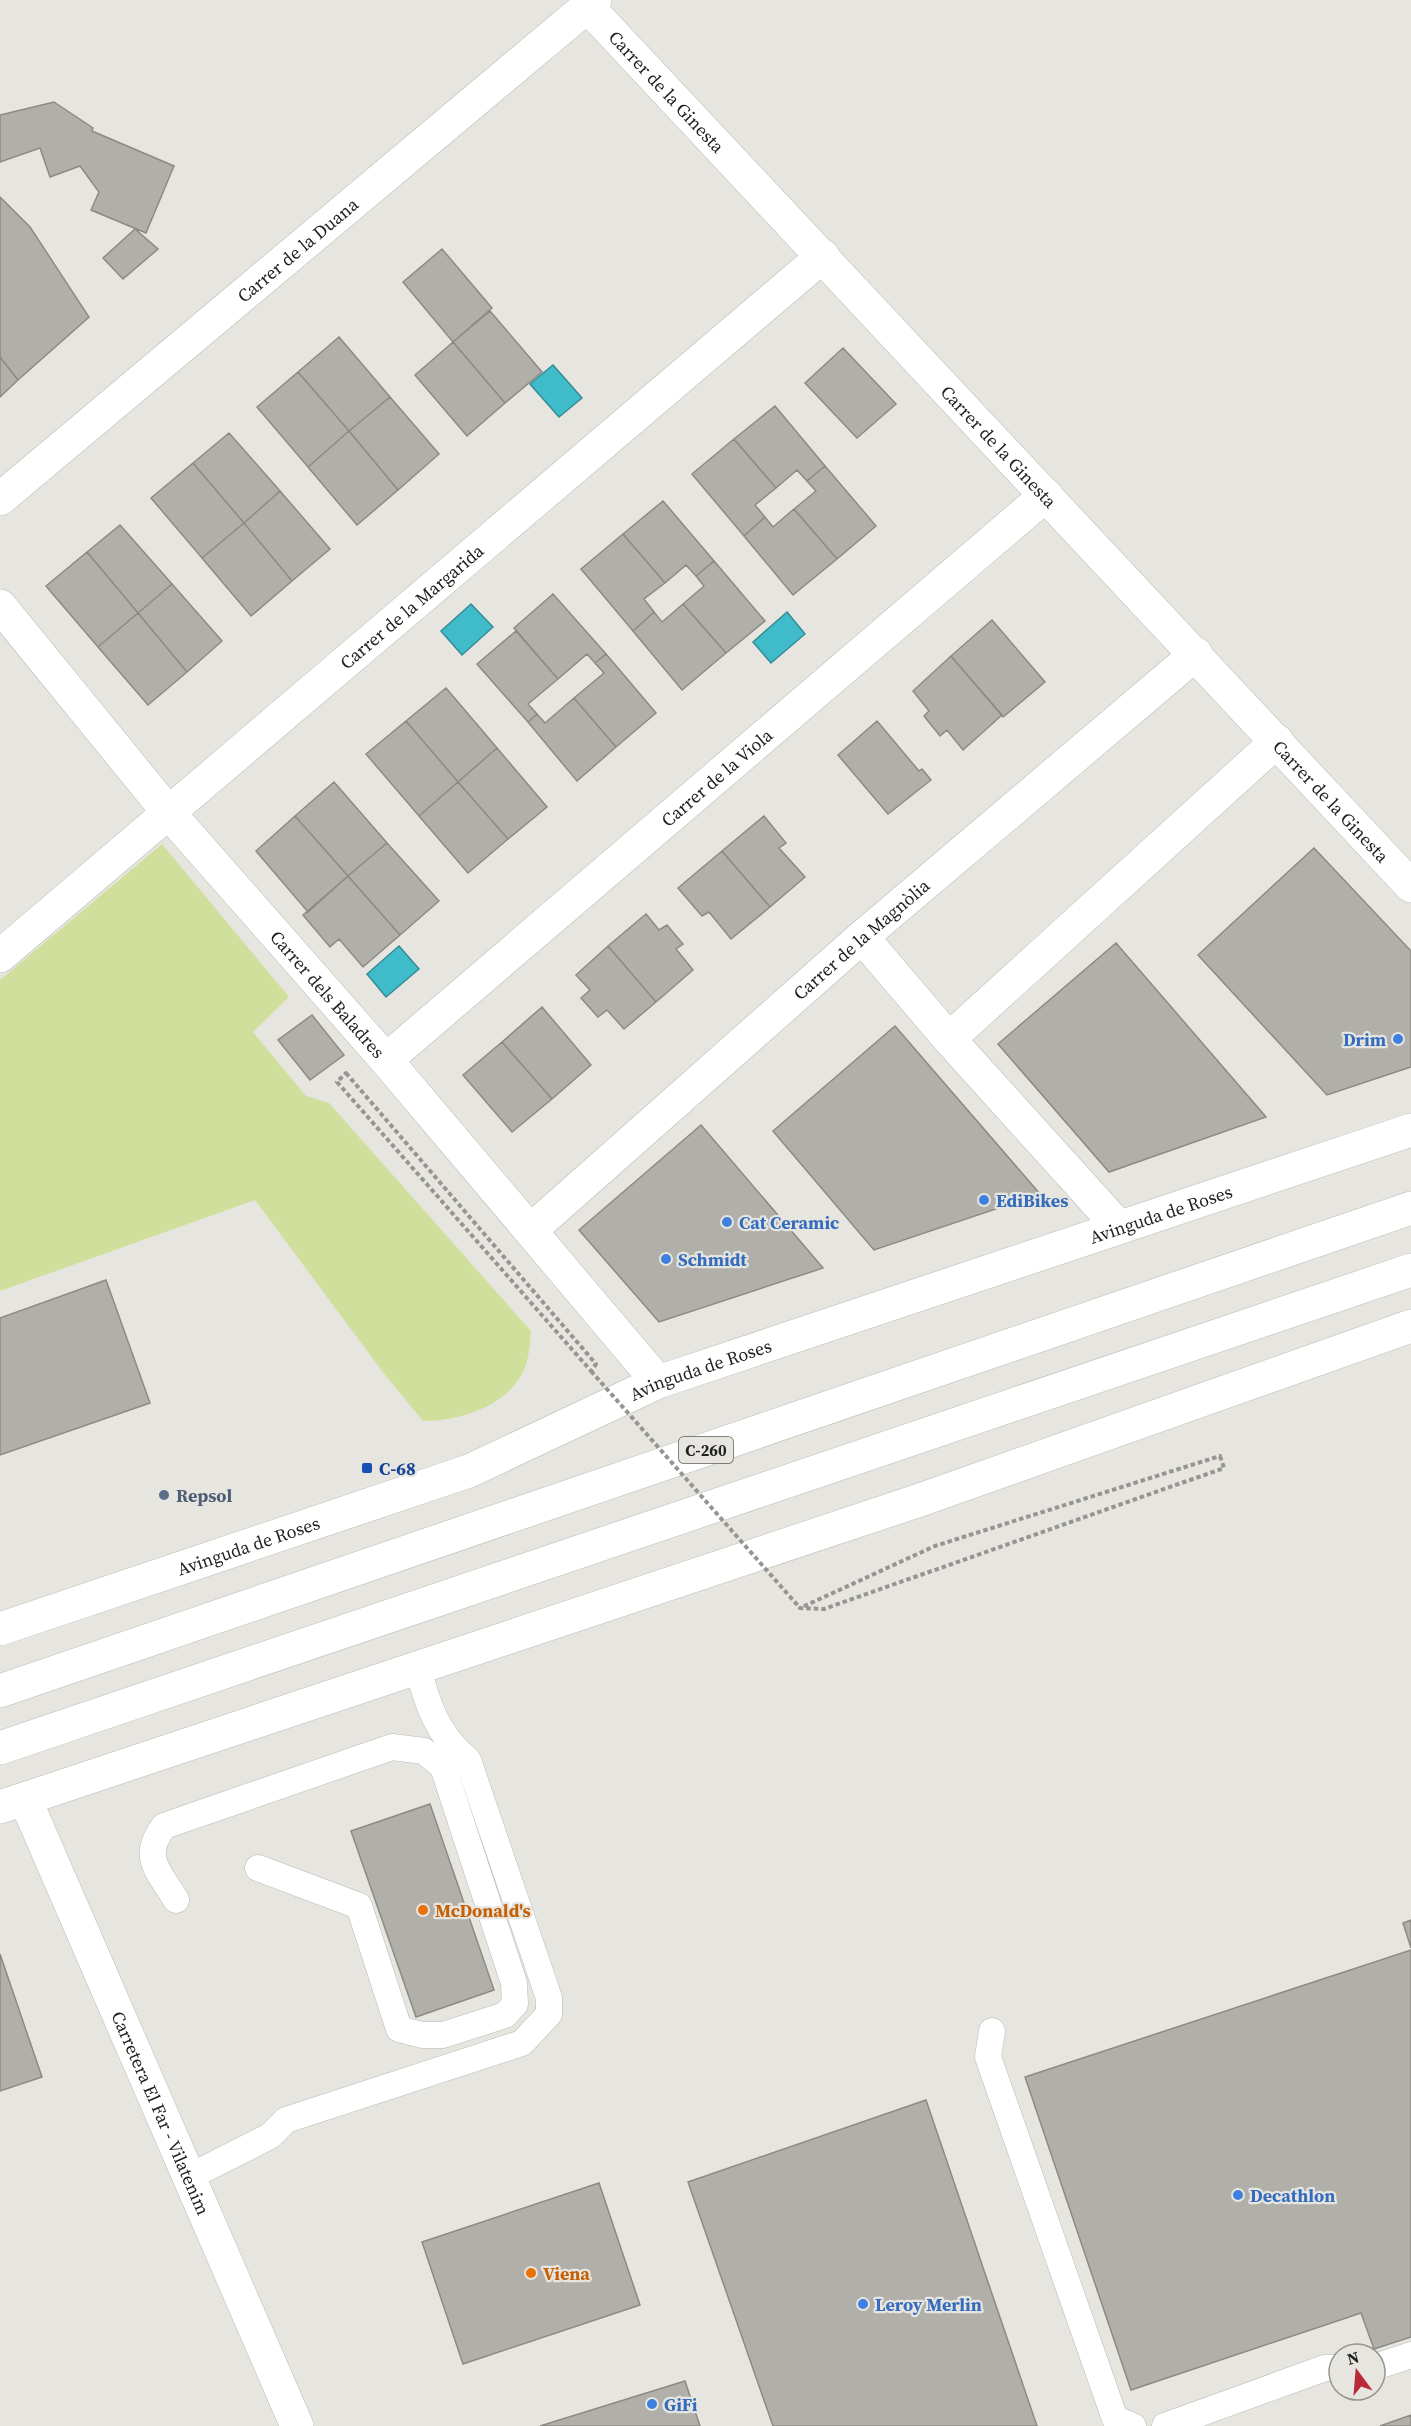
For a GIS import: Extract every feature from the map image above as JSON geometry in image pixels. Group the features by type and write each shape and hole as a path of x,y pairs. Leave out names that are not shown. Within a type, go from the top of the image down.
{"main road":[{"name":"Carrer de la Ginesta","path":"591,3 823,256 1411,886"},
{"name":"Carrer de la Duana","path":"0,499 591,3"},
{"name":"Carrer de la Margarida","path":"0,956 823,256"},
{"name":"Carrer de la Viola","path":"386,1060 1046,495"},
{"name":"Carrer dels Baladres","path":"0,606 168,812 386,1060 658,1382"},
{"name":"Carrer de la Magnòlia","path":"531,1230 862,937 1196,654"},
{"path":"949,1039 1277,741"},
{"path":"862,937 949,1039 1118,1227"},
{"name":"Avinguda de Roses","path":"0,1629 469,1471 658,1382 1411,1130"},
{"name":"C-260","path":"0,1691 1411,1208"},
{"path":"0,1748 1411,1270"},
{"path":"12,1803 920,1500 1411,1326"},
{"name":"Carretera El Far - Vilatenim","path":"12,1803 189,2177 297,2426"}],"lane":[{"path":"189,2177 270,2136 286,2120 522,2043 549,2014 549,1998 468,1760 456,1751 438,1728 418,1668"},
{"path":"176,1900 153,1862 153,1841 164,1826 393,1747 424,1751 443,1767 514,1983 515,2004 505,2014 443,2036 422,2035 399,2029 359,1906 258,1868"},
{"path":"992,2031 988,2057 1115,2419 1133,2426"},
{"path":"1387,2363 1411,2355"},
{"path":"1166,2426 1327,2368"}],"path":[{"path":"492,1243 346,1073 337,1082 800,1608 824,1609 1224,1468 1220,1456 935,1546 800,1608"}],"green space":[{"path":"162,844 289,997 253,1032 306,1096 329,1103 531,1331 530,1347 523,1372 515,1384 493,1403 466,1415 423,1421 385,1375 255,1200 0,1291 0,980"}],"water":[{"path":"553,365 582,398 559,417 530,384"},
{"path":"471,604 493,627 462,655 441,631"},
{"path":"787,612 805,634 771,663 753,642"},
{"path":"399,946 419,969 386,997 367,974"}],"building":[{"path":"54,102 93,128 92,131 174,166 146,233 91,210 99,192 80,166 50,177 40,148 0,162 0,115"},
{"path":"0,197 30,227 89,317 18,380 0,357"},
{"path":"135,229 158,249 123,279 103,258"},
{"path":"442,249 492,308 453,342 403,282"},
{"path":"490,311 542,372 505,403 453,342"},
{"path":"339,337 390,397 349,431 298,372"},
{"path":"453,342 505,403 467,436 415,375"},
{"path":"843,348 896,404 857,438 805,383"},
{"path":"0,357 18,380 0,397"},
{"path":"298,372 349,431 308,467 257,407"},
{"path":"390,397 439,454 398,490 349,431"},
{"path":"775,406 825,466 807,481 797,470 776,488 734,439"},
{"path":"349,431 398,490 357,525 308,467"},
{"path":"229,433 280,491 244,523 193,463"},
{"path":"734,439 776,488 755,505 765,517 744,536 692,474"},
{"path":"193,463 244,523 202,558 151,498"},
{"path":"825,466 876,526 837,559 794,509 816,491 807,481"},
{"path":"280,491 330,549 292,581 244,523"},
{"path":"663,501 714,561 696,576 686,565 665,583 623,534"},
{"path":"794,509 837,559 793,595 744,536 765,517 773,527"},
{"path":"244,523 292,581 251,616 202,558"},
{"path":"120,525 172,584 138,613 87,552"},
{"path":"623,534 665,583 644,599 654,612 633,631 581,569"},
{"path":"87,552 138,613 98,647 46,586"},
{"path":"714,561 765,621 726,653 683,604 704,586 696,576"},
{"path":"172,584 222,641 187,672 138,613"},
{"path":"553,594 606,654 595,663 587,654 558,679 514,628"},
{"path":"683,604 726,653 682,690 633,631 654,612 662,622"},
{"path":"138,613 187,672 148,705 98,647"},
{"path":"992,620 1045,682 1003,717 951,656"},
{"path":"516,631 558,679 528,704 537,714 528,722 477,664"},
{"path":"606,654 656,713 616,747 574,698 604,673 595,663"},
{"path":"951,656 1002,715 963,750 947,730 940,736 924,716 929,711 913,691"},
{"path":"446,688 497,748 458,782 406,721"},
{"path":"574,698 616,747 577,781 528,722 537,714 545,723"},
{"path":"406,721 458,782 419,816 366,754"},
{"path":"877,721 919,771 922,769 931,780 888,814 838,755"},
{"path":"497,748 547,807 508,839 458,782"},
{"path":"334,782 387,843 348,876 295,816"},
{"path":"458,782 508,839 468,873 419,816"},
{"path":"295,816 348,876 308,912 256,851"},
{"path":"764,816 786,843 779,848 805,877 770,907 722,851"},
{"path":"387,843 439,901 400,935 348,876"},
{"path":"1314,848 1411,951 1411,1067 1327,1095 1198,955"},
{"path":"722,851 770,907 731,939 709,912 702,916 678,888"},
{"path":"348,876 400,935 363,967 339,939 330,947 303,915"},
{"path":"646,914 659,930 667,925 683,944 676,949 693,970 656,1002 608,946"},
{"path":"1116,943 1266,1117 1109,1172 998,1044"},
{"path":"608,946 656,1002 624,1029 607,1010 598,1017 581,998 590,990 576,975"},
{"path":"542,1007 591,1065 552,1099 502,1042"},
{"path":"312,1015 344,1055 310,1080 278,1040"},
{"path":"895,1026 1040,1194 874,1250 773,1131"},
{"path":"502,1042 552,1099 512,1132 463,1075"},
{"path":"701,1125 823,1268 659,1322 579,1230"},
{"path":"106,1280 150,1403 0,1455 0,1318"},
{"name":"McDonald's","path":"430,1804 494,1990 416,2017 351,1831"},
{"path":"1411,1920 1411,1948 1403,1923"},
{"name":"Decathlon","path":"1411,1950 1411,2337 1387,2345 1387,2342 1371,2342 1361,2313 1131,2390 1025,2077"},
{"path":"0,1954 42,2077 0,2091"},
{"name":"Leroy Merlin","path":"926,2100 1037,2426 773,2426 688,2182"},
{"name":"Viena","path":"599,2183 640,2305 463,2364 422,2242"},
{"name":"GiFi","path":"685,2381 700,2426 540,2426"},
{"path":"1411,2415 1411,2426 1380,2426"}],"place":[{"name":"Drim","path":"1398,1039"},
{"name":"EdiBikes","path":"984,1200"},
{"name":"Cat Ceramic","path":"727,1222"},
{"name":"Schmidt","path":"666,1259"},
{"name":"C-68","path":"367,1468"},
{"name":"Repsol","path":"164,1495"},
{"name":"McDonald's","path":"423,1910"},
{"name":"Decathlon","path":"1238,2195"},
{"name":"Viena","path":"531,2273"},
{"name":"Leroy Merlin","path":"863,2304"},
{"name":"GiFi","path":"652,2404"}]}
